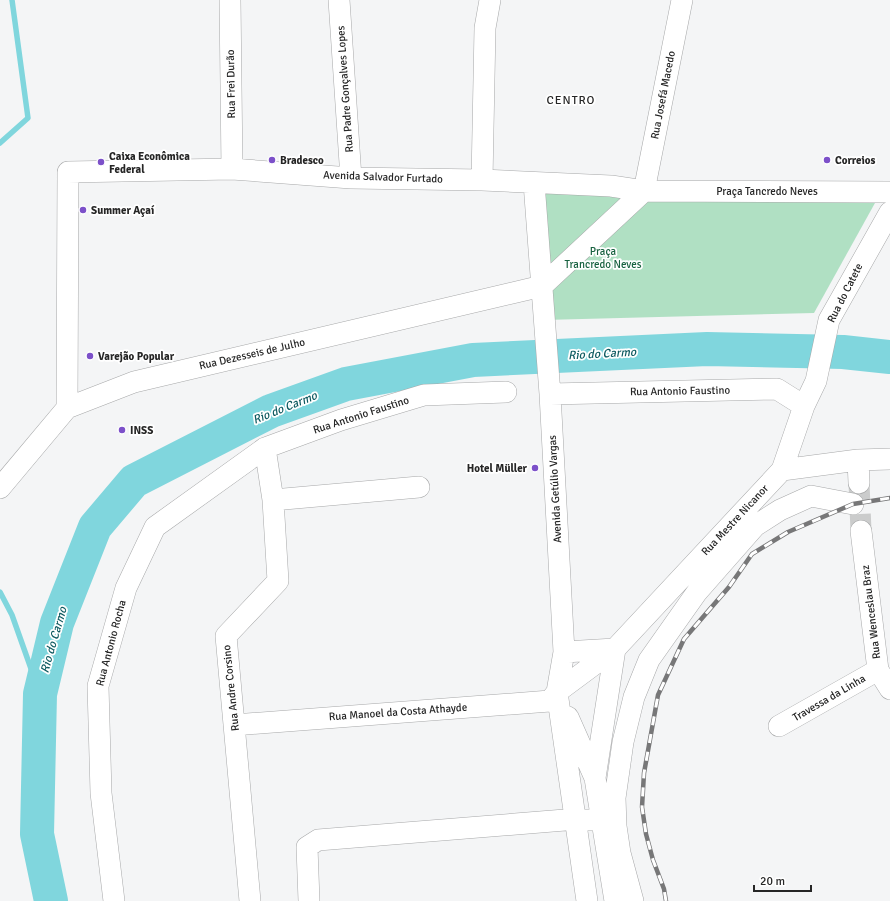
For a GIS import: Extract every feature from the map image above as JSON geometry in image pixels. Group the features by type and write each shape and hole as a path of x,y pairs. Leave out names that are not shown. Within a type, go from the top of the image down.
{"street":[{"name":"Rua Frei Durão","path":"230,0 232,169"},
{"name":"Rua Padre Gonçalves Lopes","path":"339,0 351,178"},
{"path":"482,180 485,28 490,0"},
{"name":"Rua Josefá Macedo","path":"644,190 682,0"},
{"name":"Avenida Salvador Furtado","path":"67,408 68,172 232,169 351,178 482,180 534,183"},
{"path":"534,183 542,286"},
{"name":"Praça Tancredo Neves","path":"534,183 611,186 644,190 890,192"},
{"path":"542,286 644,190"},
{"name":"Rua do Catete","path":"782,470 804,406 816,381 829,320 890,212"},
{"name":"Rua Dezesseis de Julho","path":"0,488 67,408 134,382 542,286"},
{"name":"Avenida Getúlio Vargas","path":"542,286 564,652 557,692 587,901"},
{"name":"Rua Antonio Faustino","path":"549,387 777,389 804,406"},
{"name":"Rua Antonio Faustino","path":"265,448 341,420 424,395 506,392"},
{"name":"Rua Andre Corsino","path":"250,901 226,636 278,581 272,500 265,448"},
{"name":"Rua Antonio Rocha","path":"114,901 101,793 98,686 126,588 155,527 265,448"},
{"path":"858,460 859,483"},
{"path":"782,470 858,460 890,460"},
{"name":"Rua Mestre Nicanor","path":"557,692 614,649 782,470"},
{"path":"272,500 419,486"},
{"path":"633,901 620,853 616,826 615,798 623,742 634,697 649,660 697,592 755,526 780,510 810,496 853,504"},
{"name":"Rua Wenceslau Braz","path":"861,531 878,670 890,690"},
{"path":"564,652 614,649 595,778"},
{"name":"Travessa da Linha","path":"779,726 878,670"},
{"path":"557,692 595,778 615,901"},
{"name":"Rua Manoel da Costa Athayde","path":"234,725 550,700 557,692"},
{"path":"309,901 307,848 318,840 565,820 601,820"}],"green space":[{"name":"Praça Trancredo Neves","path":"536,192 875,203 814,313 544,320"}],"waterway":[{"path":"0,143 28,118 12,0"},
{"name":"Rio do Carmo","path":"51,901 37,834 40,694 57,623 95,527 134,481 271,411 346,384 473,360 707,349 843,352 890,357"},
{"path":"0,592 12,615 40,694"}],"tunnel":[{"path":"859,483 861,531"}],"railway":[{"path":"666,901 664,889 653,860 646,834 642,807 644,773 658,695 684,639 729,587 752,554 788,532 853,504 890,498"}],"place":[{"name":"Bradesco","path":"272,160"},
{"name":"Correios","path":"827,160"},
{"name":"Caixa Econômica Federal","path":"101,162"},
{"name":"Summer Açaí","path":"83,210"},
{"name":"Varejão Popular","path":"90,356"},
{"name":"INSS","path":"122,430"},
{"name":"Hotel Müller","path":"535,468"}],"district":[{"name":"CENTRO","path":"571,100"}]}
